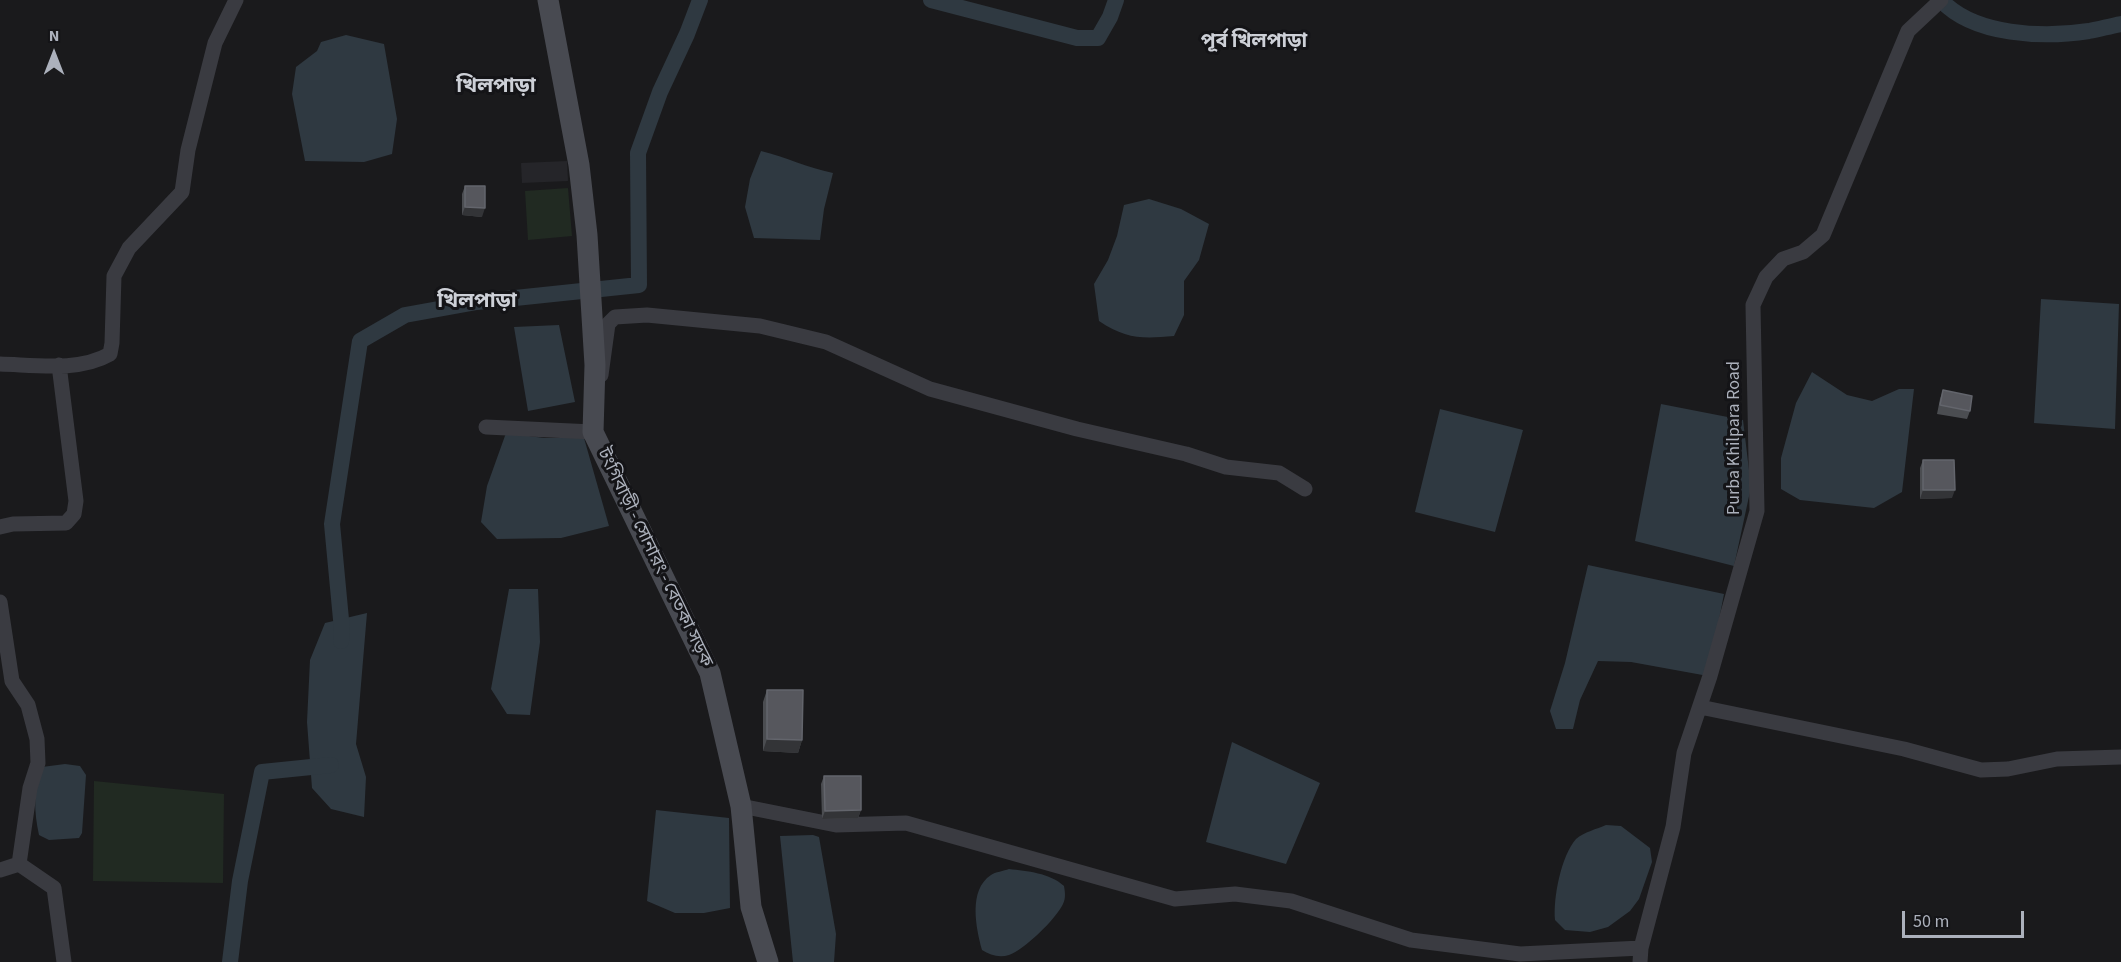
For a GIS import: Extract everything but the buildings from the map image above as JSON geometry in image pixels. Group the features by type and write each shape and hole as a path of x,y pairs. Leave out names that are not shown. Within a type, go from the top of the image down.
{"street":[{"path":"0,364 79,364 110,354 114,276 129,248 182,192 188,150 215,43 236,0"},
{"name":"টংগিবাড়ী - সোনারং - বেতকা সড়ক","path":"548,0 579,165 587,235 594,365 592,432 710,673 741,806 751,908 768,962"},
{"name":"Purba Khilpara Road","path":"1641,955 1674,827 1684,753 1700,707 1757,511 1753,305 1767,278 1782,259 1803,252 1823,235 1908,31 1941,0"},
{"path":"594,388 602,373 608,324 615,317 647,315 760,326 826,342 930,389 1077,429 1186,454 1226,467 1279,473 1305,489"},
{"path":"0,527 13,524 66,523 74,514 76,501 59,365"},
{"path":"486,427 592,432"},
{"path":"0,602 4,667 28,705 37,739 38,763 30,788 19,864"},
{"path":"1700,707 1904,749 1981,770 2008,769 2057,759 2121,757"},
{"path":"741,806 836,825 906,823 1175,899 1235,894 1291,900 1410,940 1520,954 1641,955"},
{"path":"0,870 19,864"},
{"path":"19,864 54,888 64,962"}],"shaded area":[{"path":"346,35 384,44 397,119 392,154 364,162 305,161 292,94 296,67 317,51 321,42"},
{"path":"761,151 833,173 824,209 820,240 754,238 745,207 750,179"},
{"path":"567,161 568,181 522,183 521,163"},
{"path":"568,188 572,236 528,240 525,191"},
{"path":"1149,199 1181,209 1209,224 1199,260 1184,281 1184,315 1174,336 1135,336 1118,331 1099,321 1094,284 1108,260 1117,236 1124,205"},
{"path":"2041,299 2119,304 2115,429 2034,423"},
{"path":"559,325 575,402 528,411 514,327"},
{"path":"1812,372 1847,395 1872,401 1899,389 1914,389 1902,492 1874,508 1800,500 1781,489 1781,458 1796,403"},
{"path":"1661,404 1743,420 1751,487 1734,566 1635,541"},
{"path":"1440,409 1523,430 1495,532 1415,512"},
{"path":"506,433 544,438 584,438 609,526 561,538 497,539 481,522 487,486"},
{"path":"1588,565 1724,594 1708,676 1631,662 1598,661 1580,700 1573,729 1556,729 1550,711 1565,663"},
{"path":"509,589 538,589 540,642 530,715 507,714 491,689"},
{"path":"367,613 356,744 366,777 364,817 331,809 312,788 307,722 310,660 325,623"},
{"path":"1232,742 1320,783 1286,864 1206,842"},
{"path":"65,764 80,766 86,775 82,833 79,838 49,840 39,835 35,809 37,783 42,767"},
{"path":"94,781 224,794 223,883 93,881"},
{"path":"656,810 729,818 730,908 704,913 675,913 647,901"},
{"path":"1606,825 1621,826 1650,848 1652,862 1639,899 1630,911 1608,927 1590,932 1565,930 1555,920 1557,889 1562,866 1576,839"},
{"path":"813,835 819,837 836,934 834,962 793,962 780,836"},
{"path":"1009,869 1038,873 1052,878 1064,886 1065,897 1054,918 1031,941 1009,955 991,955 982,950 976,921 976,900 984,882 993,874"}],"waterway":[{"path":"341,641 342,630 332,524 360,341 405,315 477,302 639,285 638,153 660,92 700,0"},
{"path":"931,0 1077,38 1098,38 1110,17 1116,0"},
{"path":"1941,0 1955,12 1972,21 2010,32 2071,33 2121,24"},
{"path":"230,962 240,881 262,772 331,765"}],"district":[{"name":"পূর্ব খিলপাড়া","path":"1254,43"},
{"name":"খিলপাড়া","path":"496,87"},
{"name":"খিলপাড়া","path":"477,302"}]}
